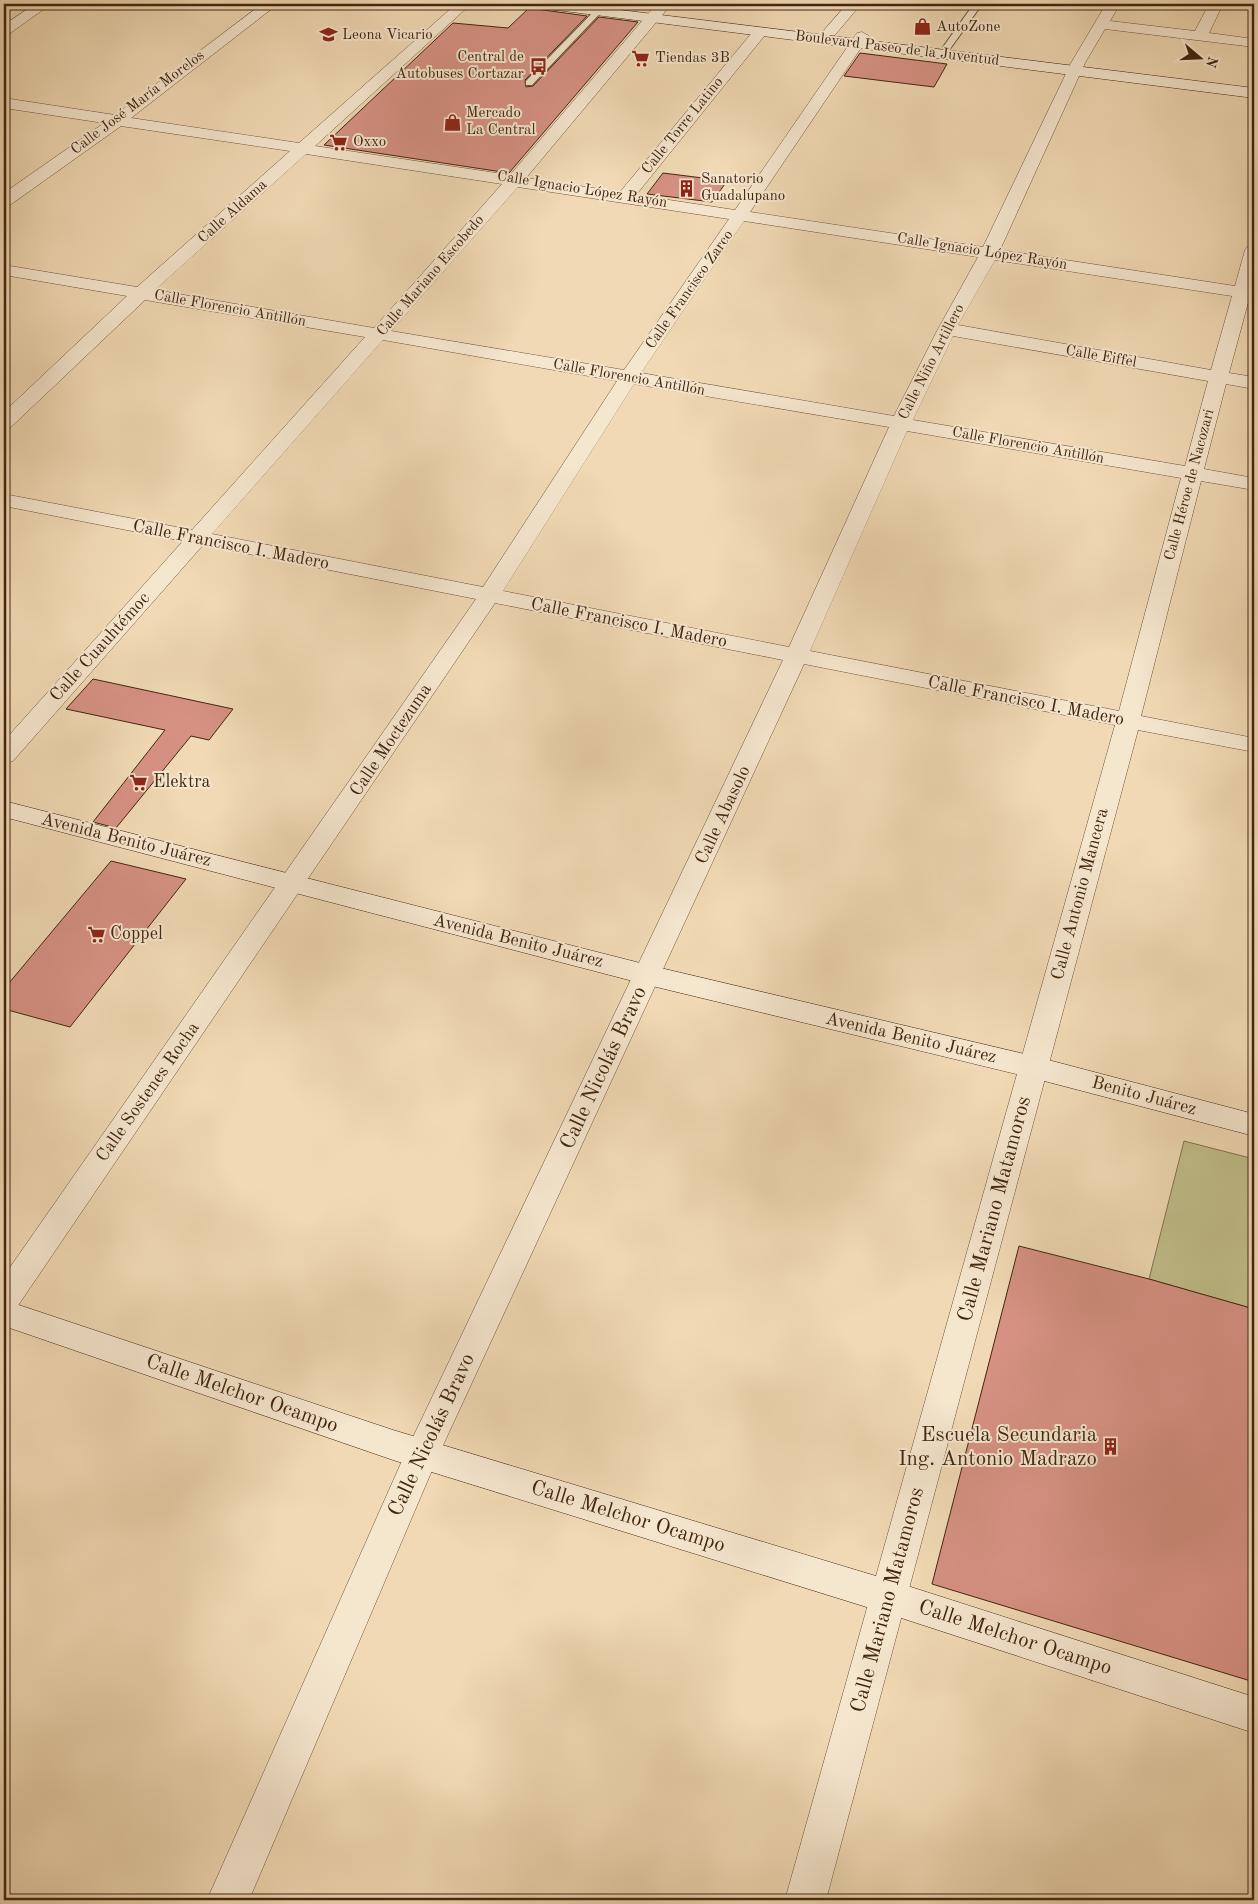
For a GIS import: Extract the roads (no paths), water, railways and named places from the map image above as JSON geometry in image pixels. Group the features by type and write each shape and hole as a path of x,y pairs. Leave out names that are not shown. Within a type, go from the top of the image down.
{"street":[{"path":"4,31 44,4"},
{"name":"Calle José María Morelos","path":"4,201 117,121 271,4"},
{"name":"Calle Aldama","path":"4,423 140,294 464,4"},
{"name":"Boulevard Paseo de la Juventud","path":"540,4 602,6 760,32 947,47 1254,94"},
{"path":"830,32 854,4"},
{"name":"Calle Niño Artillero","path":"797,654 900,425 947,329 989,254 1076,68 1114,4"},
{"path":"1200,36 1216,4"},
{"name":"Boulevard Paseo de la Juventud","path":"656,14 830,32 859,40 1076,68 1254,85"},
{"name":"Calle Mariano Escobedo","path":"198,538 515,180 656,14"},
{"path":"1102,24 1254,43"},
{"name":"Calle Torre Latino","path":"625,197 760,32"},
{"name":"Calle Francisco Zarco","path":"489,596 629,378 859,40"},
{"name":"Calle Ignacio López Rayón","path":"4,103 302,150 742,214 1248,293"},
{"name":"Calle Héroe de Nacozari","path":"1128,721 1218,378 1248,293 1254,250"},
{"name":"Calle Florencio Antillón","path":"4,270 900,425 1254,484"},
{"name":"Calle Eiffel","path":"947,329 1254,383"},
{"name":"Calle Francisco I. Madero","path":"4,500 1254,745"},
{"name":"Calle Cuauhtémoc","path":"4,756 198,538"},
{"name":"Calle Moctezuma","path":"293,884 489,596"},
{"name":"Calle Abasolo","path":"648,975 797,654"},
{"name":"Calle Antonio Mancera","path":"1033,1068 1128,721"},
{"name":"Avenida Benito Juárez","path":"4,809 648,975 1033,1068"},
{"name":"Calle Sostenes Rocha","path":"4,1301 293,884"},
{"name":"Calle Nicolás Bravo","path":"228,1900 422,1454 648,975"},
{"name":"Benito Juárez","path":"1033,1068 1254,1125"},
{"name":"Calle Mariano Matamoros","path":"806,1900 1033,1068"},
{"name":"Calle Melchor Ocampo","path":"4,1312 422,1454 889,1597 1254,1715"}],"lane":[{"path":"529,83 602,6"},
{"path":"947,47 976,7"}],"place":[{"name":"AutoZone","path":"922,27"},
{"name":"Leona Vicario","path":"328,35"},
{"name":"Tiendas 3B","path":"641,58"},
{"name":"Central de Autobuses Cortazar","path":"538,66"},
{"name":"Mercado La Central","path":"452,122"},
{"name":"Oxxo","path":"339,142"},
{"name":"Sanatorio Guadalupano","path":"687,188"},
{"name":"Elektra","path":"139,782"},
{"name":"Coppel","path":"96,934"},
{"name":"Escuela Secundaria Ing. Antonio Madrazo","path":"1111,1447"}]}
